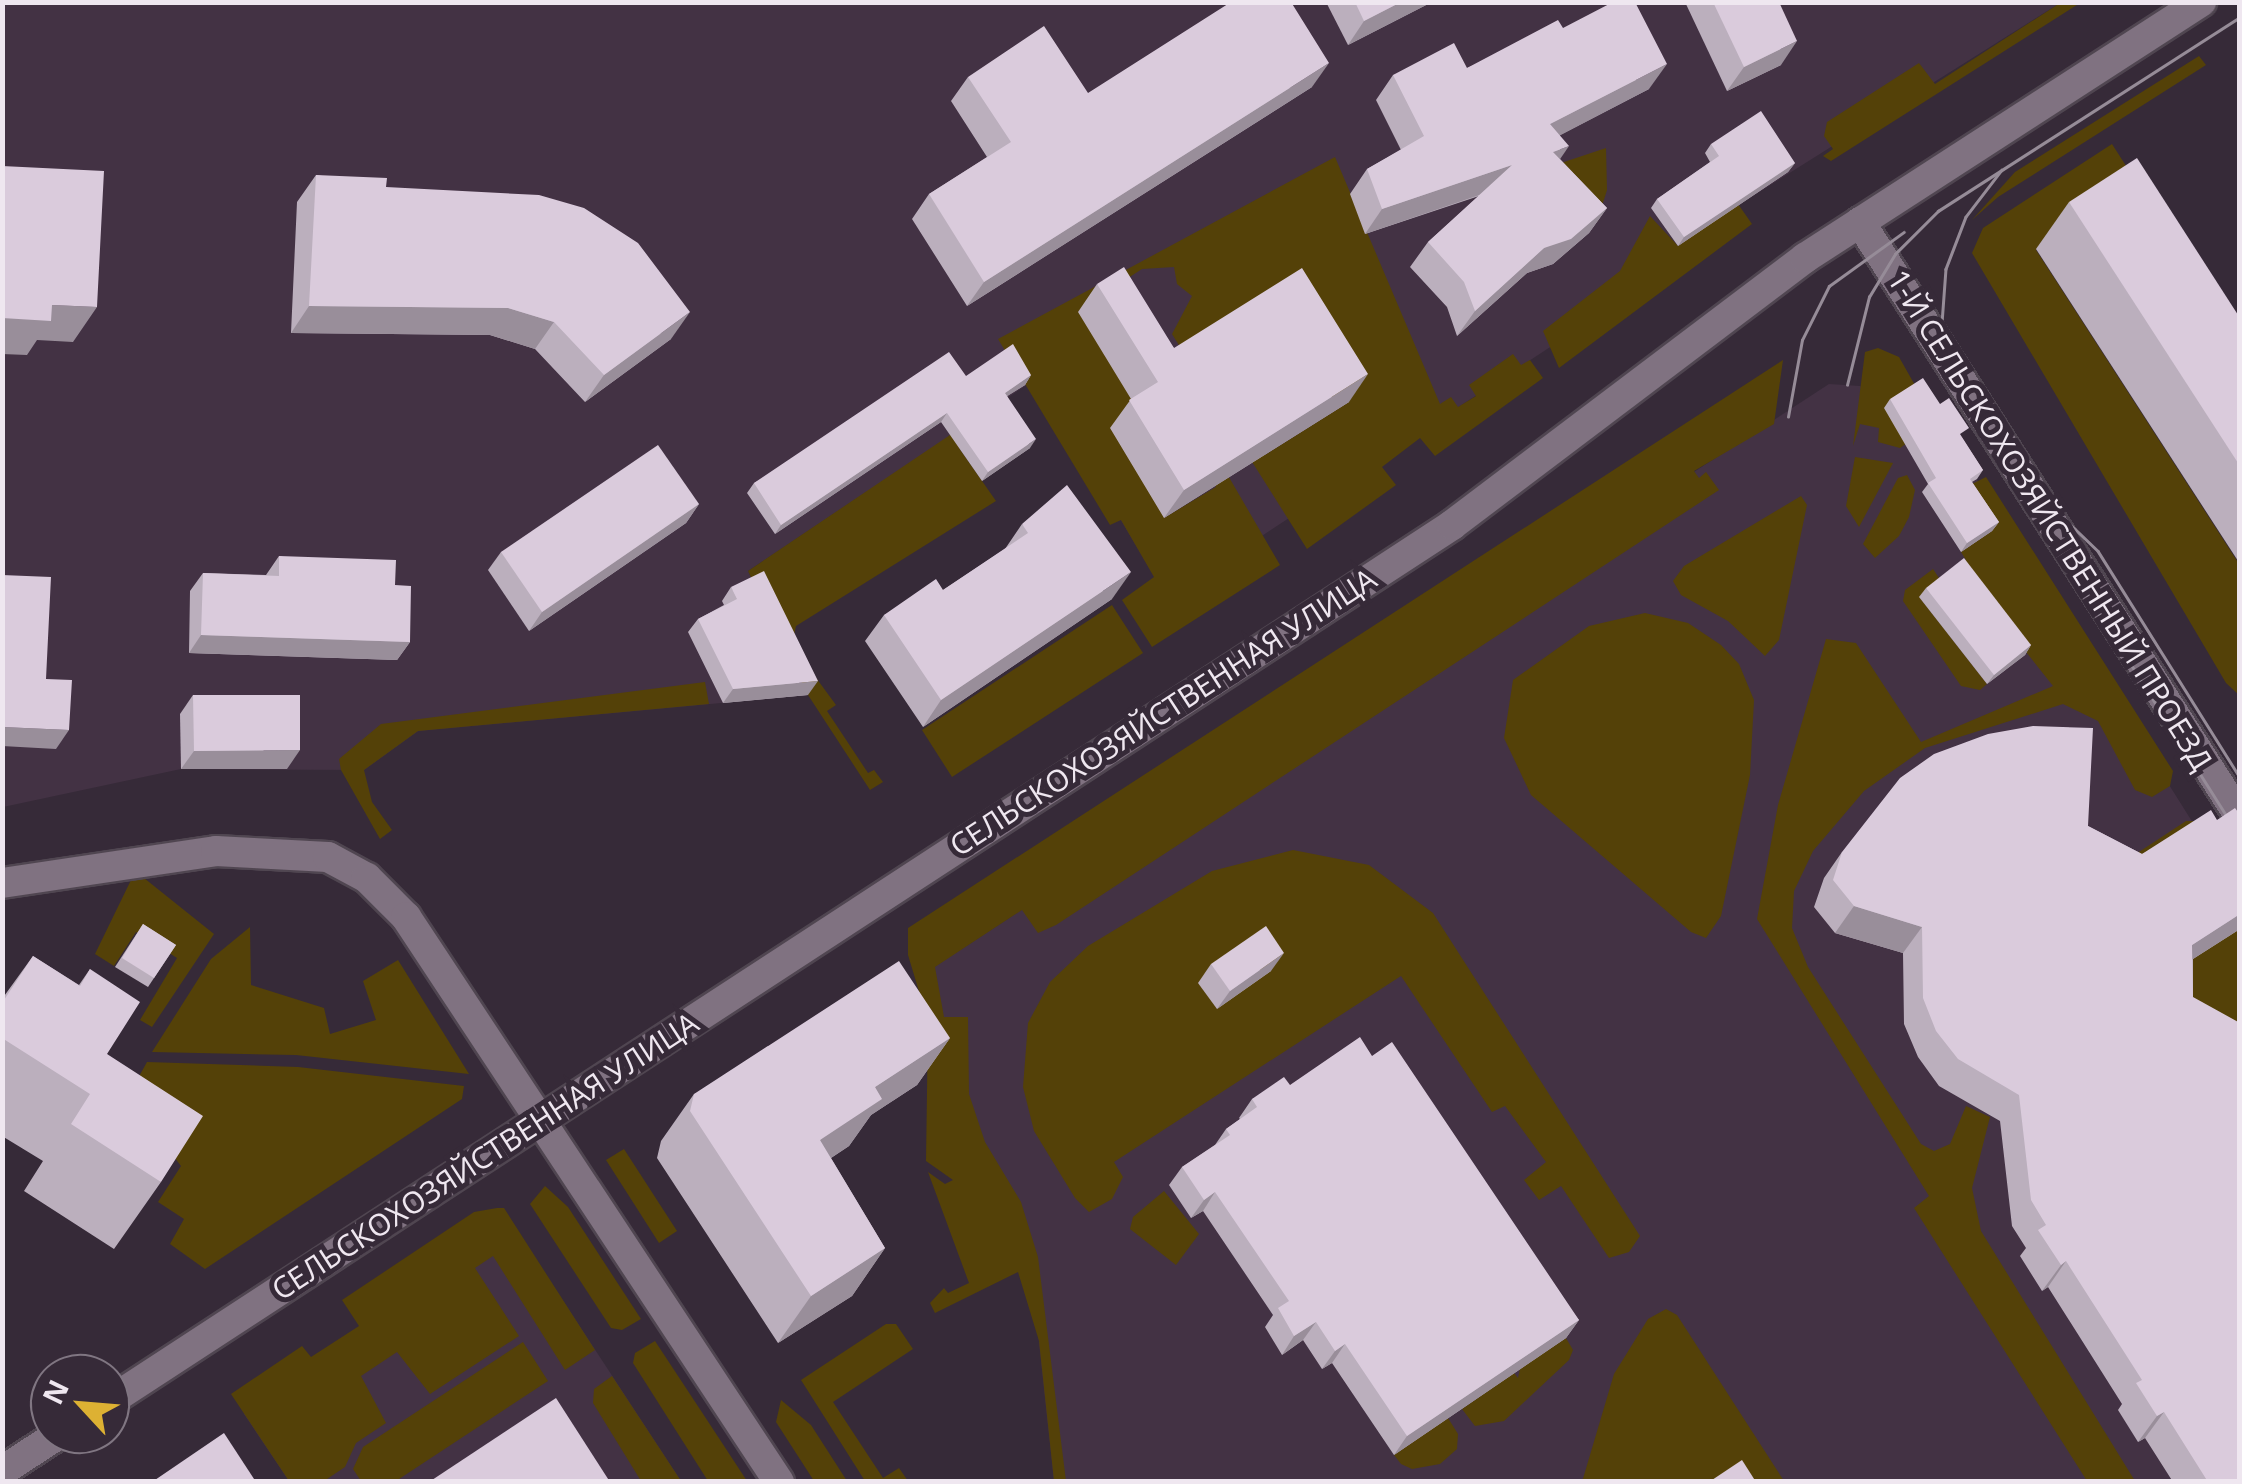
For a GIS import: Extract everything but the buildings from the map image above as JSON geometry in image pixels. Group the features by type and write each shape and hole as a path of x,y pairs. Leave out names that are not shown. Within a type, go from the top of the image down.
{"main road":[{"name":"СЕЛЬСКОХОЗЯЙСТВЕННАЯ УЛИЦА","path":"130,1388 1452,525 1860,222 2202,2"},
{"name":"1-Й СЕЛЬСКОХОЗЯЙСТВЕННЫЙ ПРОЕЗД","path":"1860,222 2240,817"},
{"path":"2,882 216,851 328,857 367,878 406,917 780,1482"},
{"path":"2,1471 30,1453"}],"shaded area":[{"path":"2,3 2060,3 1721,216 1570,334 1167,598 1037,378 748,571 808,695 418,731 364,770 181,769 3,807"},
{"path":"2060,3 2080,3 1831,161 1823,156 1833,149 1824,136 1827,122 1919,63 1935,84"},
{"path":"2199,56 2206,65 1998,197 1972,220 2015,172"},
{"path":"2112,144 2137,183 2036,250 2239,564 2239,695 2226,683 1972,253 1983,228"},
{"path":"1606,148 1607,190 1597,222 1555,165"},
{"path":"1335,157 1440,404 1451,397 1458,407 1476,396 1469,385 1513,354 1521,365 1530,360 1543,378 1435,456 1420,438 1382,467 1396,485 1307,549 1237,438 1265,455 1349,402 1225,419 1172,334 1192,296 1177,284 1174,267 1142,269 1111,289 1169,374 1280,565 1152,647 1122,600 1154,577 1121,520 1110,525 998,339","holes":["1162,397 1216,487 1164,518"]},
{"path":"1738,204 1752,224 1559,368 1543,331 1620,271 1650,216 1678,246"},
{"path":"1878,348 1899,357 1916,387 1907,443 1900,448 1878,442 1879,428 1860,424 1853,446 1865,352"},
{"path":"1783,360 1774,424 1694,471 1699,478 1706,472 1719,490 1056,925 1038,933 1022,910 935,967 944,1017 968,1017 969,1094 985,1142 1021,1202 1038,1257 1066,1481 1054,1481 1039,1341 1018,1272 935,1313 930,1303 944,1288 948,1293 969,1283 928,1172 945,1184 953,1180 926,1161 928,1021 908,955 908,928"},
{"path":"1829,384 1860,386 1954,443 2205,842 2239,871 2239,1481 1054,1481 1030,1259 960,1137 934,967"},
{"path":"999,402 959,448 996,501 796,626 792,645 836,705 827,711 868,773 874,770 883,782 870,790 808,695 748,571"},
{"path":"1855,457 1893,463 1859,527 1846,506"},
{"path":"1907,475 1915,490 1909,517 1899,536 1875,558 1863,544 1898,478"},
{"path":"1986,477 2173,771 2170,786 2152,797 2135,790 2098,721 2063,704 1925,748 1864,791 1813,851 1794,891 1792,928 1808,967 1921,1144 1934,1151 1950,1144 1966,1106 1990,1117 1972,1188 1981,1231 2135,1481 2087,1481 1914,1208 1929,1196 1757,919 1778,805 1826,639 1856,643 1921,742 2053,686 1959,567 1966,560 1961,552 1992,531 1964,488"},
{"path":"1801,496 1807,505 1779,640 1765,656 1728,621 1681,595 1673,581 1684,566"},
{"path":"1933,569 1941,581 1920,598 1987,684 1980,690 1961,686 1903,601 1905,590"},
{"path":"1112,605 1143,653 952,777 922,730"},
{"path":"1645,613 1688,623 1721,645 1739,664 1754,700 1750,775 1721,916 1706,938 1691,932 1531,795 1504,738 1513,680 1589,626"},
{"path":"705,682 709,704 418,731 364,770 372,802 392,830 380,839 341,770 339,759 381,724"},
{"path":"2186,821 2202,821 2202,952 2239,929 2239,1039 2194,1013 2110,871"},
{"path":"1293,850 1369,865 1433,913 1640,1236 1629,1252 1609,1258 1561,1186 1539,1200 1524,1180 1546,1162 1505,1106 1492,1112 1401,976 1114,1162 1123,1177 1112,1199 1089,1212 1075,1198 1034,1131 1023,1087 1028,1023 1050,982 1088,946 1212,871"},
{"path":"144,878 214,934 152,1027 140,1020 177,958 136,932 114,966 95,954 131,880"},
{"path":"250,927 251,985 324,1008 330,1034 376,1020 363,981 398,960 469,1074 296,1055 152,1052 211,959"},
{"path":"147,1062 298,1067 464,1086 462,1099 205,1269 170,1244 184,1219 158,1202 181,1166 168,1149 117,1116"},
{"path":"624,1149 677,1231 659,1243 606,1160"},
{"path":"545,1186 568,1207 641,1319 622,1330 611,1328 530,1204"},
{"path":"1164,1191 1199,1234 1176,1265 1130,1229 1133,1217"},
{"path":"504,1208 595,1350 565,1370 493,1256 475,1268 519,1336 430,1394 397,1352 361,1376 386,1423 356,1443 345,1467 324,1481 289,1481 231,1394 302,1346 311,1357 359,1326 342,1300 474,1212"},
{"path":"520,1235 681,1481 289,1481 244,1414 501,1240"},
{"path":"1666,1309 1677,1315 1784,1481 1582,1482 1614,1374 1648,1319"},
{"path":"886,1324 896,1324 913,1349 833,1402 883,1478 899,1468 908,1481 865,1481 801,1380"},
{"path":"1566,1338 1573,1350 1569,1360 1504,1421 1475,1426 1462,1409 1514,1373 1518,1378 1520,1369"},
{"path":"655,1341 747,1481 708,1481 633,1363 635,1353"},
{"path":"523,1342 548,1381 396,1481 361,1481 353,1469 363,1447"},
{"path":"612,1376 681,1481 641,1481 593,1403 594,1389"},
{"path":"781,1400 811,1425 847,1481 814,1481 776,1422"},
{"path":"1448,1418 1458,1434 1457,1449 1440,1464 1412,1469 1401,1464 1394,1455"}],"tram line":[{"path":"1847,385 1869,297 1895,254 1938,211 2240,17"},
{"path":"2002,170 1966,217 1946,269 1942,323 1954,384 2240,837"},
{"path":"1788,417 1802,340 1829,286 1904,232"},
{"path":"2023,479 2098,551 2240,777"}]}
